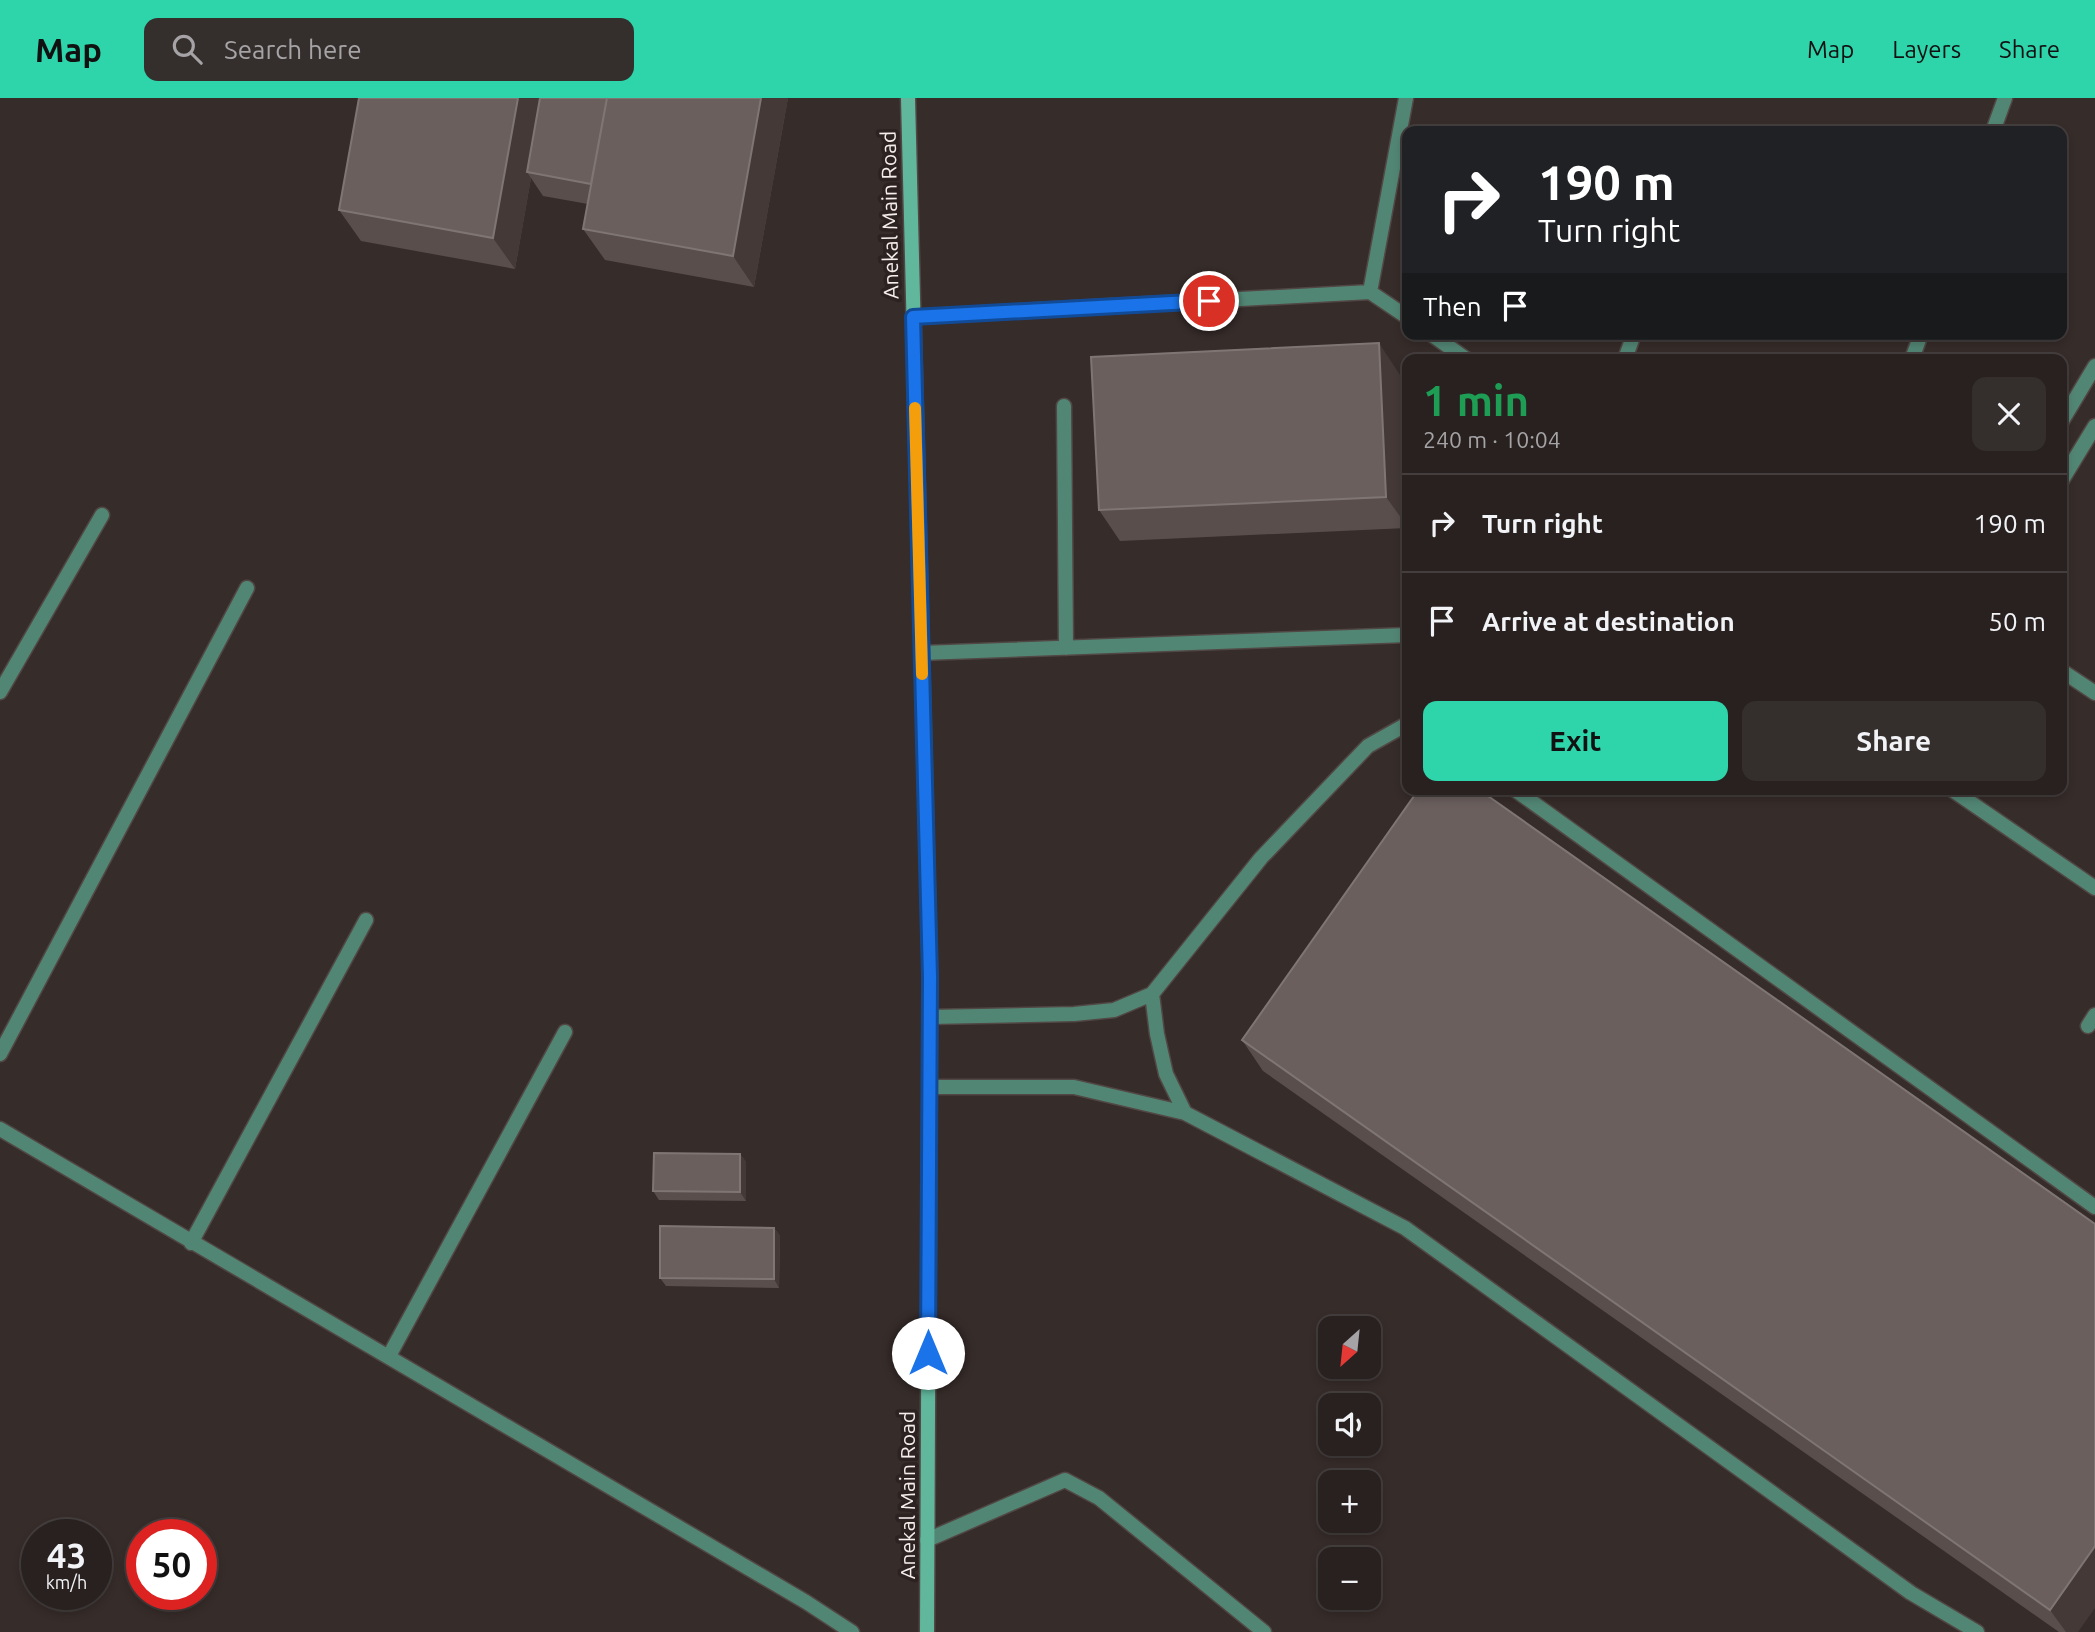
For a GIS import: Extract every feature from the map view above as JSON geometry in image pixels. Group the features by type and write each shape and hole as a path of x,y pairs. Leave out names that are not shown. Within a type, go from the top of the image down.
{"main road":[{"name":"Anekal Main Road","path":"908,98 930,1017 927,1632"}],"street":[{"path":"1370,292 1406,98"},
{"path":"1995,126 2005,98"},
{"path":"913,317 1370,292 1402,314"},
{"path":"1439,340 1459,354"},
{"path":"2067,413 2095,366"},
{"path":"1064,406 1066,648"},
{"path":"2067,472 2095,426"},
{"path":"0,692 102,515"},
{"path":"0,1054 247,588"},
{"path":"922,653 1402,635"},
{"path":"2067,674 2095,693"},
{"path":"930,1017 1074,1014 1114,1010 1152,995 1270,849 1368,746 1402,727"},
{"path":"1522,795 2095,1207"},
{"path":"1960,795 2095,888"},
{"path":"191,1243 366,920"},
{"path":"1152,995 1166,1074 1185,1112"},
{"path":"389,1356 565,1032"},
{"path":"930,1087 1074,1087 1185,1112 1405,1228 1911,1593 1977,1632"},
{"path":"0,1129 794,1595 852,1632"},
{"path":"927,1540 1065,1480 1099,1498 1264,1632"}],"building":[{"path":"359,98 518,98 493,238 339,210"},
{"path":"540,98 607,98 591,184 527,172"},
{"path":"607,98 761,98 733,256 583,229"},
{"path":"1379,343 1386,497 1099,510 1091,357"},
{"path":"1415,795 1487,795 2095,1224 2095,1546 2050,1610 1242,1040"},
{"path":"654,1153 740,1154 740,1192 653,1191"},
{"path":"660,1226 774,1228 774,1279 660,1278"}],"slow traffic":[{"path":"915,408 922,674"}],"route":[{"path":"928,1353 930,977 913,317 1209,301"}]}
